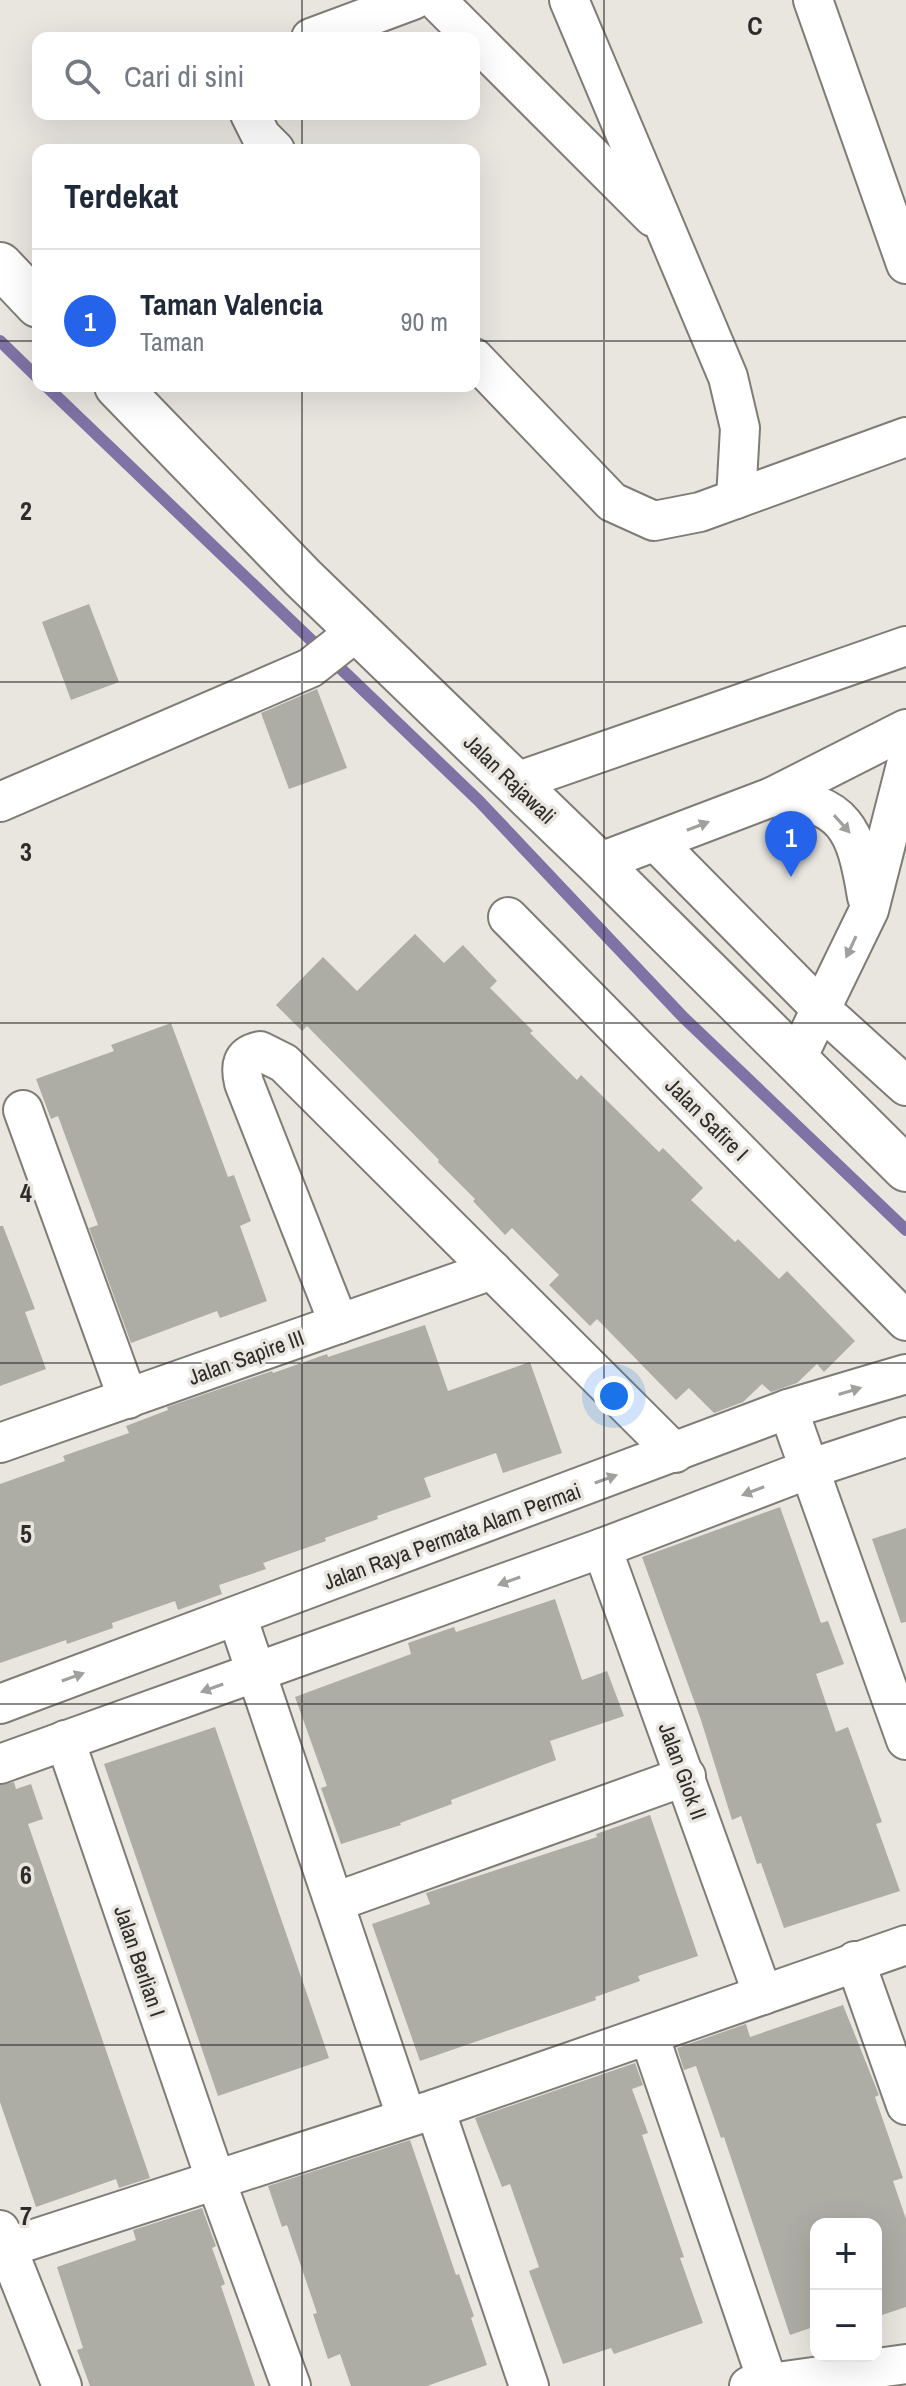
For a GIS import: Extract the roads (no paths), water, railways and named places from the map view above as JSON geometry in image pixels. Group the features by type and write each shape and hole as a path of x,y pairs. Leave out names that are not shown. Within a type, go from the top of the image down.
{"street":[{"path":"327,32 413,0"},
{"path":"436,0 468,32"},
{"path":"569,0 728,377 740,428 736,499"},
{"path":"813,0 906,264"},
{"path":"480,44 668,232"},
{"path":"253,120 269,144"},
{"path":"0,265 32,299"},
{"path":"480,364 612,502 654,521 700,512 906,437"},
{"name":"Jalan Rajawali","path":"123,392 349,638 598,863 906,1169"},
{"path":"0,802 310,668 349,638"},
{"path":"513,783 906,646"},
{"path":"598,863 772,797 906,729"},
{"path":"797,1058 869,910 906,765"},
{"path":"772,797 810,802 834,814 843,823 858,850 869,910"},
{"path":"656,842 822,1010 906,1086"},
{"name":"Jalan Safire I","path":"508,917 906,1321"},
{"path":"339,1324 244,1083 241,1070 249,1053 260,1051 284,1063 675,1453"},
{"path":"23,1110 128,1399"},
{"name":"Jalan Sapire III","path":"0,1443 492,1270"},
{"name":"Jalan Raya Permata Alam Permai","path":"0,1704 788,1409 906,1374"},
{"path":"788,1409 906,1740"},
{"path":"0,1764 602,1548 809,1469 906,1437"},
{"name":"Jalan Giok II","path":"602,1548 763,1995"},
{"path":"237,1616 335,1902 529,2386"},
{"name":"Jalan Berlian I","path":"65,1740 216,2181 291,2386"},
{"path":"335,1902 686,1776"},
{"path":"62,2386 2,2242 216,2181 906,1945"},
{"path":"855,1961 906,2105"},
{"path":"649,2035 758,2384 906,2364"}],"waterway":[{"path":"0,341 32,372"},
{"path":"52,392 479,801 684,1018 906,1230"}],"place":[{"name":"Taman Valencia","path":"791,877"}]}
